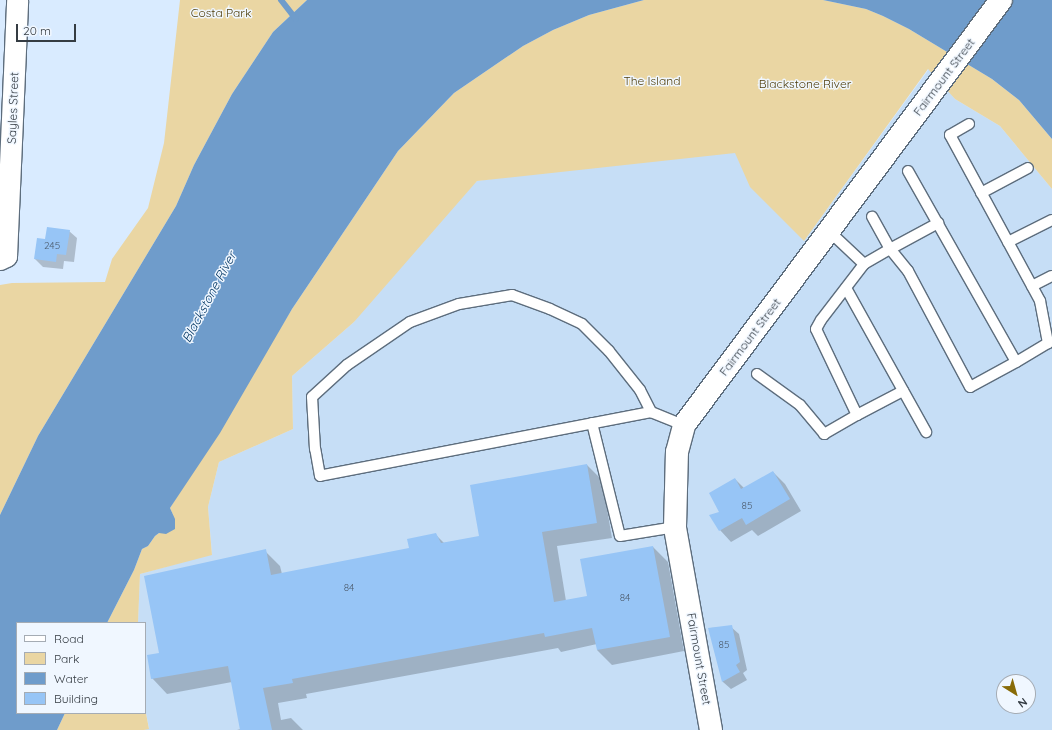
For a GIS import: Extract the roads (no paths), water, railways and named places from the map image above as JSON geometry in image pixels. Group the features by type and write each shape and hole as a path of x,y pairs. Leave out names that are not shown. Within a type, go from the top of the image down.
{"street":[{"name":"Sayles Street","path":"0,259 6,256 17,0"},
{"name":"Fairmount Street","path":"711,730 675,527 677,452 684,425 1001,0"}],"lane":[{"path":"872,217 890,250 908,271 970,387 1048,343 1040,302 950,135 969,124"},
{"path":"981,193 1028,168"},
{"path":"908,170 1016,362"},
{"path":"1008,242 1052,220"},
{"path":"857,415 816,330 864,264 938,222"},
{"path":"829,231 864,264"},
{"path":"1032,286 1052,276"},
{"path":"846,288 926,432"},
{"path":"651,412 640,390 610,351 582,324 550,309 512,295 459,304 410,322 347,365 312,397 315,449 320,476 651,412 684,425"},
{"path":"757,374 800,404 824,434 903,391"},
{"path":"592,423 620,536 675,527"}],"water":[{"name":"Blackstone River","path":"307,0 644,0 589,15 553,30 523,46 454,93 398,151 292,309 220,433 170,508 175,519 175,529 166,534 159,533 148,546 142,549 134,570 108,622 16,622 16,714 65,714 57,730 0,730 0,515 38,436 176,206 194,165 232,94 273,32"},
{"path":"823,0 1052,0 1052,139 1019,100 992,79 909,29 883,16 866,9"}],"waterway":[{"path":"281,0 296,19"}],"park label":[{"name":"Costa Park","path":"221,13"},
{"name":"The Island","path":"652,81"}]}
